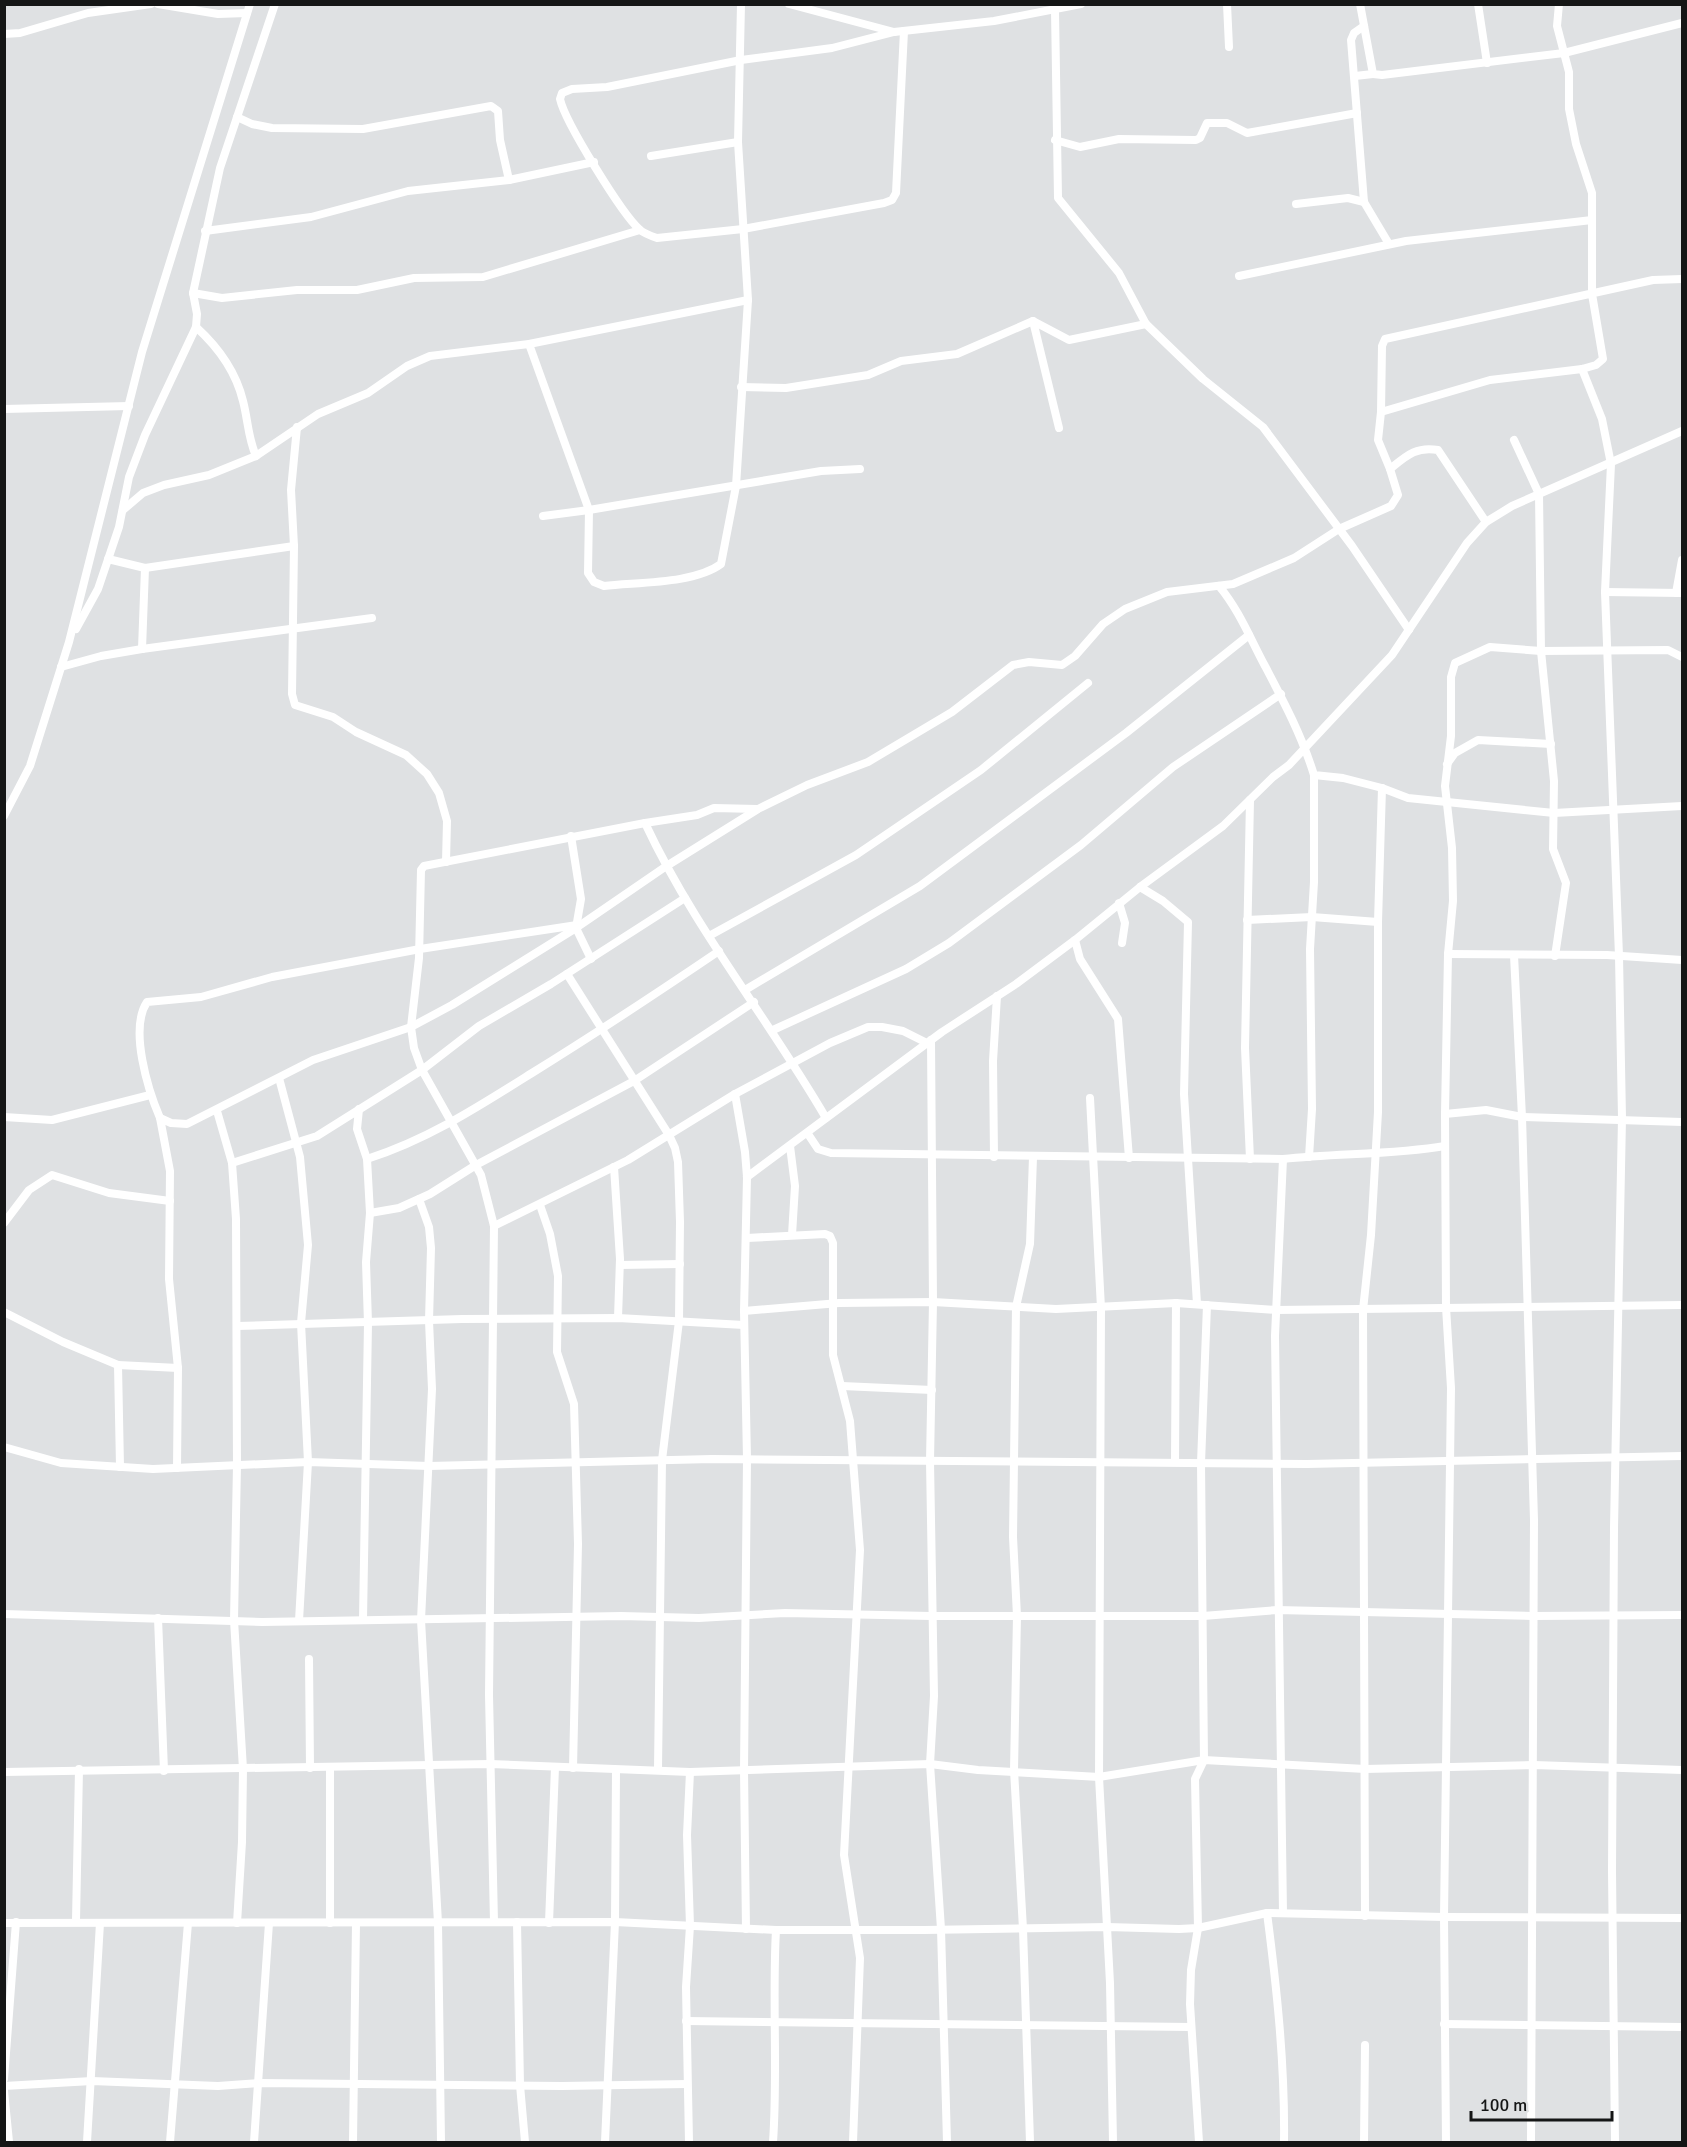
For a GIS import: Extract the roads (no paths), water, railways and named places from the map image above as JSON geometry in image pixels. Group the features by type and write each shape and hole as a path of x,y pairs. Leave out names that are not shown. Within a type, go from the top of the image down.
{"street":[{"path":"4,34 20,33 88,13 151,4"},
{"path":"4,816 30,766 69,642 156,301 249,9 218,14 158,4"},
{"path":"69,642 98,589 123,510 129,477 144,435 196,327 197,314 192,293 220,168 275,4"},
{"path":"529,344 589,510 588,573 594,582 604,586 694,576 710,572 721,564 736,486 748,300 738,142 741,4"},
{"path":"789,4 894,32"},
{"path":"904,31 896,193 892,200 743,229 657,238 640,230 562,110 560,99 562,93 572,89 607,87 741,60 832,48 894,32 994,21 1081,4"},
{"path":"1227,4 1228,47"},
{"path":"1360,4 1373,74"},
{"path":"1478,4 1487,63"},
{"path":"1380,411 1490,380 1582,369 1596,365 1603,359 1592,294 1592,193 1576,144 1569,109 1570,90 1557,26 1559,4"},
{"path":"1055,10 1055,140 1058,198 1119,273 1146,324 1203,379 1263,427 1339,529 1408,630"},
{"path":"1355,76 1564,53 1683,22"},
{"path":"1364,26 1354,33 1351,40 1364,202 1389,244"},
{"path":"237,117 252,124 272,128 363,129 491,106 498,111 500,140 509,180"},
{"path":"1055,140 1080,147 1119,139 1196,140 1200,138 1207,123 1227,123 1248,133 1357,113"},
{"path":"651,156 738,142"},
{"path":"205,231 311,217 408,191 509,180 594,162"},
{"path":"1296,204 1348,198 1364,202"},
{"path":"1239,276 1389,244 1491,230 1592,220"},
{"path":"192,293 222,298 297,290 357,290 414,278 483,278 640,230"},
{"path":"160,1118 180,1125 217,1111 279,1078 346,1047 411,1027 452,1005 758,809 807,785 868,762 952,712 1013,665 1029,662 1062,665 1075,656 1102,624 1125,609 1167,592 1233,584 1294,558 1339,529 1391,506 1398,495 1378,440 1382,346 1385,339 1653,280 1683,279"},
{"path":"123,510 143,494 164,485 208,475 256,456 318,414 368,393 407,366 430,356 529,344 748,300"},
{"path":"741,387 786,388 868,375 901,361 957,354 981,345 999,333 1033,321 1070,340 1146,324"},
{"path":"1033,321 1059,428"},
{"path":"196,327 222,354 232,373 243,399 249,442 256,456"},
{"path":"1582,369 1602,418 1611,464 1605,592 1620,956 1622,1118 1614,1614 1615,2142"},
{"path":"4,409 129,406"},
{"path":"297,427 291,490 294,546 292,694 295,705 325,714 356,732 406,755 427,774 439,793 447,821 446,862"},
{"path":"747,1177 929,1041 1075,940 1140,886 1223,826 1306,748 1392,655 1467,543 1486,522 1512,506 1683,431"},
{"path":"1514,440 1539,494 1541,651 1551,744 1553,849 1566,883 1555,956"},
{"path":"1390,469 1412,452 1426,448 1438,450 1486,522"},
{"path":"543,516 821,471 860,469"},
{"path":"108,559 145,568 294,546"},
{"path":"1605,592 1679,593 1683,560"},
{"path":"142,649 145,568"},
{"path":"1219,586 1234,605 1281,694 1306,748 1314,775 1312,1108 1309,1157"},
{"path":"61,667 101,656 142,649 292,631 372,618"},
{"path":"746,990 920,886 1126,733 1249,635"},
{"path":"1446,2142 1444,1917 1451,1389 1446,1308 1445,1114 1448,954 1453,901 1452,849 1446,803 1446,766 1451,736 1451,677 1455,663 1491,647 1541,651 1668,650 1683,657"},
{"path":"709,936 856,855 981,770 1088,683"},
{"path":"773,1030 906,969 949,943 1081,845 1173,767 1281,694"},
{"path":"1446,766 1455,753 1478,740 1551,744"},
{"path":"1314,775 1382,788 1408,798 1554,813 1613,807 1683,806"},
{"path":"1365,1916 1363,1310 1371,1235 1378,1112 1378,922 1382,788"},
{"path":"1250,800 1245,1048 1250,1159"},
{"path":"494,1922 490,1764 490,1464 494,1226 481,1174 422,1070 411,1027 420,949 421,870 424,866 571,836 697,815 714,808 758,809"},
{"path":"645,823 665,867 718,951 793,1060 826,1118"},
{"path":"571,836 581,899 577,926 591,959"},
{"path":"1140,886 1188,922 1184,1094 1197,1304"},
{"path":"232,1163 317,1136 422,1070 479,1026 567,974 686,898"},
{"path":"1119,903 1125,923 1122,943"},
{"path":"1247,920 1312,917 1378,922"},
{"path":"177,1468 178,1368 169,1279 170,1171 160,1118 150,1095 140,1033 142,1009 147,1002 201,997 272,977 420,949 577,926"},
{"path":"1075,940 1080,959 1118,1019 1129,1158"},
{"path":"367,1159 400,1149 452,1123 602,1029 718,951"},
{"path":"1448,954 1620,956 1683,960"},
{"path":"1514,955 1522,1117 1531,1458 1534,1766 1530,2026 1531,2142"},
{"path":"567,974 669,1135 678,1162 679,1321 662,1460 658,1616 658,1769"},
{"path":"994,1157 993,1061 997,996"},
{"path":"370,1213 399,1208 419,1199 476,1165 634,1081 754,1002"},
{"path":"494,1226 614,1167 793,1060 868,1027 903,1030 929,1041"},
{"path":"929,1041 933,1156 930,1461 934,1696 930,1764 941,1929 947,2142"},
{"path":"279,1078 297,1143 308,1245 301,1323 308,1462 299,1621"},
{"path":"735,1094 747,1177 744,1311 747,1459 744,1770 746,1929"},
{"path":"4,1118 52,1120 150,1095"},
{"path":"1090,1098 1101,1308 1099,1777 1107,1927 1113,2142"},
{"path":"359,1109 357,1129 367,1159 370,1213 366,1262 368,1323 363,1620"},
{"path":"1445,1114 1486,1110 1522,1117 1622,1118 1683,1122"},
{"path":"217,1111 232,1163 237,1326 234,1620 243,1769 242,1852 237,1923"},
{"path":"807,1134 818,1149 831,1154 933,1156 1283,1160 1374,1152 1406,1152 1445,1146"},
{"path":"790,1146 795,1186 792,1235"},
{"path":"1030,2142 1023,1929 1014,1770 1017,1616 1013,1537 1016,1307 1030,1244 1033,1157"},
{"path":"1282,1913 1282,1763 1277,1610 1276,1310 1283,1160"},
{"path":"614,1167 620,1265 618,1318"},
{"path":"4,1223 29,1190 52,1175 109,1193 170,1202"},
{"path":"419,1199 430,1238 429,1321 432,1389 422,1620 438,1923 441,2142"},
{"path":"540,1205 550,1234 558,1276 557,1352 574,1404 577,1462 573,1768"},
{"path":"747,1238 792,1235 830,1236 833,1243 833,1356 850,1421 860,1550 844,1855 860,1958 853,2142"},
{"path":"620,1265 680,1264"},
{"path":"744,1311 833,1303 933,1302 1016,1307 1101,1308 1176,1303 1276,1310 1683,1305"},
{"path":"1176,1303 1176,1462"},
{"path":"1200,2142 1191,2027 1191,1970 1198,1928 1195,1779 1204,1760 1202,1463 1208,1305"},
{"path":"4,1312 63,1342 118,1365 178,1368"},
{"path":"237,1326 618,1318 744,1325"},
{"path":"118,1365 120,1467"},
{"path":"842,1386 932,1390"},
{"path":"4,1447 61,1463 177,1468 308,1462 429,1466 747,1459 1362,1463 1683,1456"},
{"path":"4,1614 299,1621 658,1616 699,1618 785,1613 931,1616 1203,1616 1277,1610 1533,1616 1683,1614"},
{"path":"158,1618 164,1771"},
{"path":"309,1659 310,1768"},
{"path":"4,1772 490,1764 690,1772 930,1764 978,1770 1014,1770 1099,1777 1204,1760 1365,1769 1534,1766 1683,1770"},
{"path":"549,1923 555,1767"},
{"path":"330,1768 330,1923"},
{"path":"76,1921 79,1769"},
{"path":"605,2142 615,1922 616,1770"},
{"path":"689,2142 686,2021 690,1926 687,1835 690,1772"},
{"path":"1267,1913 1279,2000 1285,2080 1284,2142"},
{"path":"4,1923 76,1921 100,1923 615,1922 776,1930 1198,1928 1267,1913 1444,1917 1683,1918"},
{"path":"4,2079 16,1923"},
{"path":"87,2142 100,1923"},
{"path":"170,2142 188,1923"},
{"path":"254,2142 260,2083 269,1923"},
{"path":"353,2142 356,1923"},
{"path":"517,1923 520,2085 525,2142"},
{"path":"773,2142 775,2023 773,1980 776,1930"},
{"path":"686,2021 1191,2027"},
{"path":"1444,2024 1683,2027"},
{"path":"1364,2142 1365,2045"},
{"path":"4,2086 92,2081 218,2086 260,2083 687,2084"},
{"path":"4,2091 9,2142"}]}
